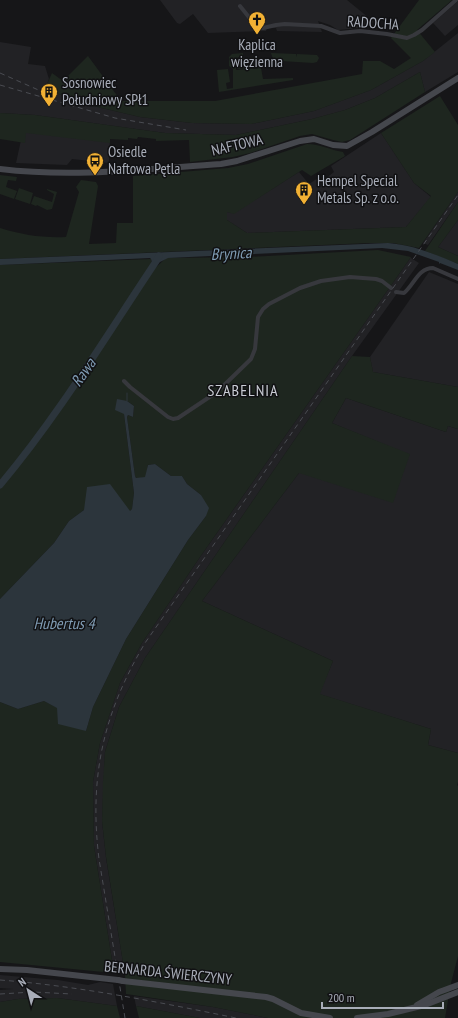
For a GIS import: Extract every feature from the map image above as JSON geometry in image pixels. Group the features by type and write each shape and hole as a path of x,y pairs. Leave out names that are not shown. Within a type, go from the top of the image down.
{"street":[{"name":"RADOCHA","path":"240,6 256,26 262,28 280,25 321,26 340,33 360,31 407,38 422,30 456,0"},
{"name":"NAFTOWA","path":"0,169 53,172 116,172 237,162 309,139 318,140 340,147 347,146 458,78"},
{"path":"396,292 404,293 419,274 428,268 433,268 458,279"},
{"path":"124,381 173,420 217,392 251,359 255,349 258,317 263,309 269,304 300,288 321,281 350,277 376,279 382,281 391,288"},
{"name":"BERNARDA ŚWIERCZYNY","path":"0,969 27,970 266,997 301,1013 330,1018"},
{"path":"410,1008 439,992 458,985"},
{"path":"357,1018 388,1014 424,1005 456,994"}],"shaded area":[{"path":"160,0 347,0 374,22 359,28 338,30 330,25 318,21 322,32 277,31 276,28 267,28 266,31 208,33 193,14 180,24 177,23"},
{"path":"419,0 452,0 417,30 435,52 423,61 371,90 314,111 251,124 192,123 140,117 89,105 45,89 52,73 63,81 88,56 121,101 215,101 362,74 363,61 380,61 394,69 411,58 391,38"},
{"path":"458,1 458,25 445,36 433,23"},
{"path":"458,33 458,72 425,92 420,72 375,98 345,110 312,119 236,135 165,133 35,115 0,113 0,42 31,47 28,64 45,66 49,79 45,89 89,105 140,117 192,123 251,124 314,111 371,90 423,61"},
{"path":"243,53 243,57 235,58 236,70 261,68 263,79 293,78 293,80 219,92 217,70 228,69 230,82 226,83 227,89 233,88 233,69 229,66 229,57 232,54"},
{"path":"271,53 296,54 297,57 297,54 317,55 319,58 317,62 313,63 281,61 273,59"},
{"path":"258,57 259,68 237,69 236,59"},
{"path":"420,72 425,92 350,140 342,142 312,134 300,136 250,153 233,157 190,162 189,140 156,141 156,139 138,137 137,139 128,138 128,140 110,139 110,143 26,133 25,143 0,139 0,113 35,115 165,133 236,135 312,119 345,110 375,98"},
{"path":"440,96 458,125 458,192 419,248 393,243 369,243 0,259 0,228 33,236 66,237 79,192 76,187 81,180 96,182 98,186 89,244 116,243 117,223 133,223 133,176 228,168 248,164 307,144 343,152 345,156 311,176 302,170 234,214 227,212 227,220 247,233 406,227 431,196 414,183 381,133"},
{"path":"23,131 110,138 109,163 72,159 67,165 16,163"},
{"path":"381,133 414,183 431,197 406,227 247,233 227,220 227,212 234,213 299,172 309,184 318,178 321,182 334,172 331,166"},
{"path":"0,175 17,177 16,181 8,180 6,187 17,191 14,199 0,194"},
{"path":"19,188 33,193 30,204 15,199"},
{"path":"47,189 57,192 52,209 47,210 31,204 34,196 52,202 54,194"},
{"path":"458,192 458,202 428,245 423,243"},
{"path":"458,202 458,220 438,247 458,256 458,264 425,251"},
{"path":"458,220 458,256 438,247"},
{"path":"378,250 411,257 200,557 142,643 120,683 100,743 93,782 94,846 114,973 0,962 0,702 18,709 44,701 58,708 86,731 93,707 126,639 188,540 206,516 201,495 187,484 182,476 171,476 155,464 148,465 146,477 137,479 135,476 127,417 128,415 133,417 134,406 127,401 124,414 134,493 132,509 130,511 84,510 69,521 54,543 0,599 0,487 24,458 99,351 151,272 166,258 249,257"},
{"path":"411,257 419,263 352,356 145,658 119,707 105,752 102,821 106,858 125,975 114,973 94,846 93,782 100,743 120,683 142,643 200,557"},
{"path":"151,259 152,262 149,271 95,352 58,406 0,484 0,265"},
{"path":"429,272 458,284 458,387 373,372 370,357"},
{"path":"352,356 370,357 373,372 458,387 458,429 448,426 446,432 346,398 332,423 410,454 393,503 299,473 202,601 333,661 320,694 431,729 428,745 458,753 458,956 451,983 445,1018 268,1018 213,1007 126,994 125,975 106,857 102,821 105,752 119,707 145,658"},
{"path":"346,398 446,432 448,426 458,429 458,753 428,745 431,729 319,694 333,661 202,601 299,473 410,455 332,423"},
{"path":"0,975 58,980 88,985 100,982 113,984 117,1006 57,998 18,999 0,1002 0,990 13,989 0,988"},
{"path":"134,996 213,1007 268,1018 200,1018 136,1006"},
{"path":"57,998 117,1006 120,1018 0,1018 0,1002 18,999"},
{"path":"136,1006 200,1018 139,1018"}],"water":[{"name":"Brynica","path":"388,243 424,250 458,264 458,270 408,251 382,248 168,258 160,262 158,258 152,262 150,258 0,265 0,259"},
{"name":"Hubertus 4","path":"117,399 127,401 134,406 133,417 128,415 127,417 136,478 145,477 148,465 155,464 171,476 182,476 187,484 201,495 209,508 206,516 188,540 126,639 93,707 86,731 58,724 57,708 44,701 18,709 0,702 0,599 54,543 69,521 84,510 87,487 110,484 130,511 132,509 134,493 124,414 115,410"}],"waterway":[{"name":"Rawa","path":"0,485 22,458 62,403 159,256"},
{"path":"127,393 127,401"}],"railway":[{"path":"0,73 52,96"},
{"path":"0,85 115,118 186,130"},
{"path":"125,1018 99,859 96,829 98,773 102,747 109,721 119,695 145,643 458,195"},
{"path":"0,980 89,990 236,1018"},
{"path":"0,994 33,992 72,994"}],"place":[{"name":"Kaplica więzienna","path":"257,35"},
{"name":"Sosnowiec Południowy SPł1","path":"49,107"},
{"name":"Osiedle Naftowa Pętla","path":"95,176"},
{"name":"Hempel Special Metals Sp. z o.o.","path":"304,205"}],"district":[{"name":"SZABELNIA","path":"243,390"}]}
